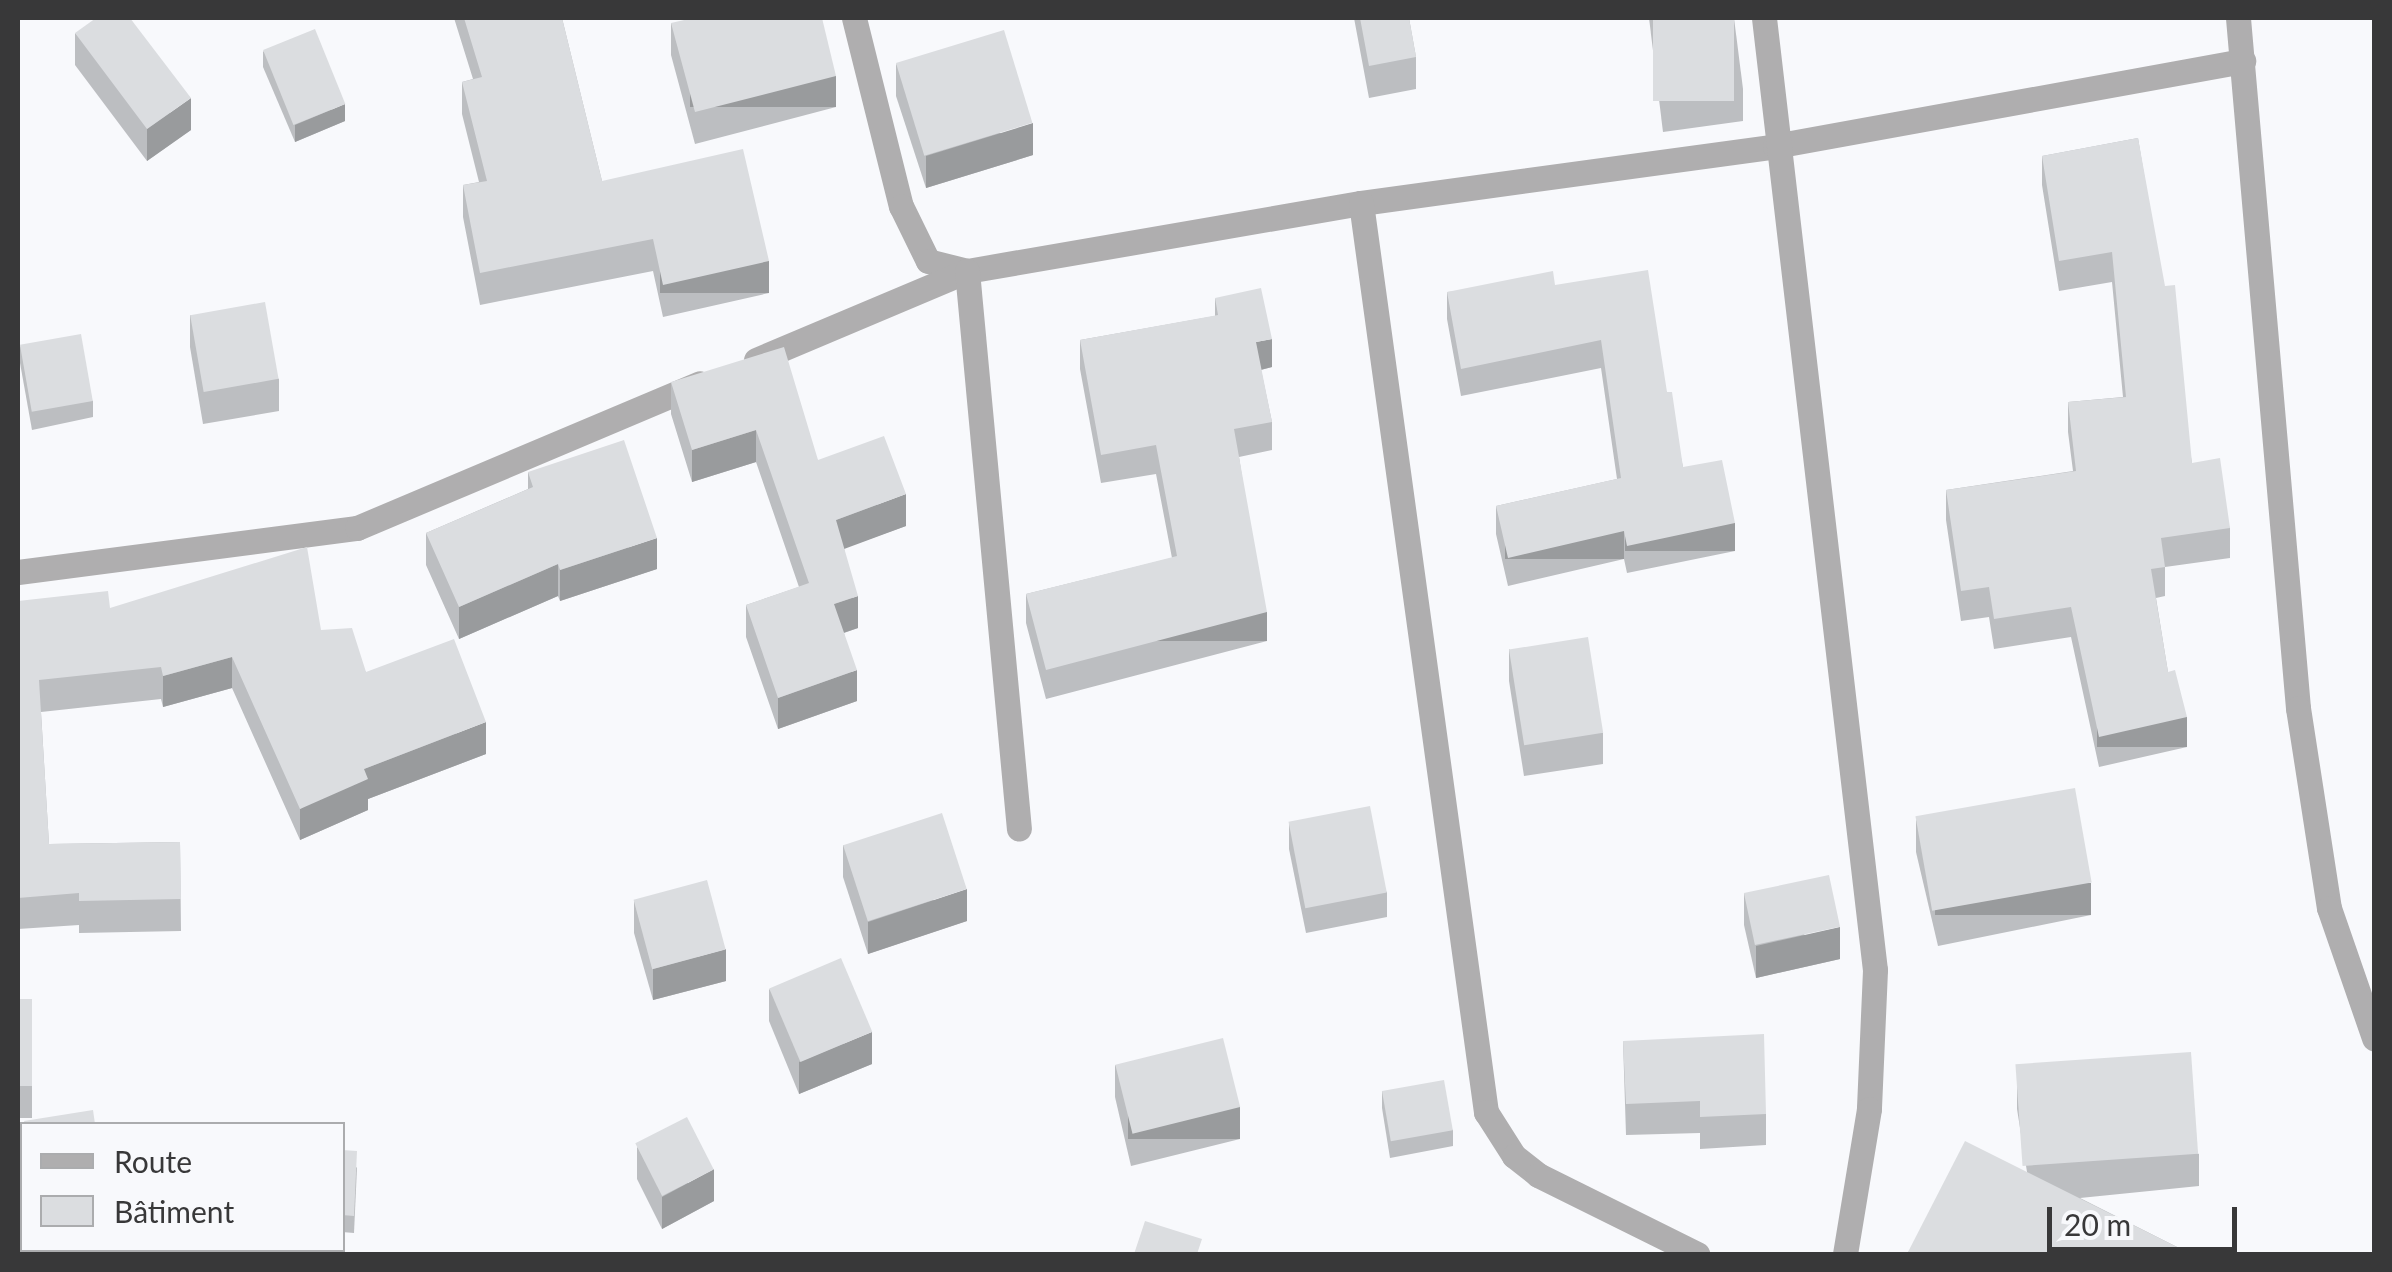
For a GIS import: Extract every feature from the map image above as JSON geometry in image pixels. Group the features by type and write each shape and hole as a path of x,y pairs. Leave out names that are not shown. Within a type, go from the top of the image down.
{"street":[{"path":"854,18 901,206 928,261 967,271"},
{"path":"1764,18 1875,970 1869,1109 1845,1254"},
{"path":"2238,18 2298,708 2329,908 2374,1038"},
{"path":"18,572 357,528 967,271 1360,203 1776,146 2243,62"},
{"path":"1360,203 1486,1112 1514,1156 1538,1175 1697,1254"},
{"path":"967,271 1018,829"}],"building":[{"path":"96,18 130,18 191,98 147,129 75,33"},
{"path":"464,18 562,18 602,181 743,149 769,261 663,285 653,239 480,273 463,185 487,181 462,82 482,77"},
{"path":"693,18 822,18 836,76 695,112 671,23"},
{"path":"1360,18 1409,18 1416,57 1369,66"},
{"path":"1653,18 1734,18 1734,101 1653,101"},
{"path":"315,29 345,104 293,125 263,50"},
{"path":"1004,30 1032,123 924,156 896,63"},
{"path":"2138,138 2165,286 2175,285 2192,463 2220,458 2230,528 2161,538 2165,567 2151,569 2168,672 2175,670 2187,717 2099,737 2071,607 1994,619 1989,587 1961,591 1946,490 2076,471 2068,402 2126,397 2112,252 2059,261 2042,156"},
{"path":"1648,270 1683,467 1722,460 1735,523 1627,546 1624,531 1508,558 1496,506 1621,478 1601,340 1461,369 1447,292 1553,271 1555,285"},
{"path":"1261,288 1272,339 1256,342 1272,422 1234,429 1267,612 1046,670 1026,594 1177,556 1156,445 1101,455 1080,340 1218,315 1215,298"},
{"path":"265,302 279,379 204,392 190,315"},
{"path":"81,334 93,401 32,412 20,345"},
{"path":"784,347 818,460 884,436 906,494 836,520 858,596 834,604 857,670 778,698 746,605 809,583 756,430 692,450 671,382"},
{"path":"624,440 657,538 560,570 558,564 459,607 426,533 533,487 528,472"},
{"path":"307,547 321,630 352,628 366,672 454,639 486,722 364,769 368,779 300,809 232,657 163,676 161,667 39,680 49,844 180,842 181,899 79,901 79,893 18,898 18,601 108,591 110,608"},
{"path":"1588,637 1603,733 1524,745 1509,650"},
{"path":"2075,788 2092,883 1932,911 1915,816"},
{"path":"1370,806 1387,892 1305,908 1289,822"},
{"path":"942,813 967,889 868,921 843,845"},
{"path":"1829,875 1840,927 1755,945 1744,893"},
{"path":"707,880 726,950 652,969 634,900"},
{"path":"841,958 872,1032 800,1062 769,988"},
{"path":"18,999 32,999 32,1086 18,1086"},
{"path":"1764,1034 1766,1114 1700,1117 1700,1101 1626,1104 1623,1041"},
{"path":"1223,1038 1240,1107 1132,1134 1115,1065"},
{"path":"2191,1052 2198,1154 2023,1166 2015,1064"},
{"path":"1444,1080 1453,1130 1391,1141 1382,1091"},
{"path":"93,1110 95,1122 24,1122"},
{"path":"687,1117 714,1170 662,1196 635,1143"},
{"path":"1965,1141 2191,1254 1908,1252"},
{"path":"345,1150 357,1151 354,1216 345,1215"},
{"path":"1145,1221 1202,1239 1197,1254 1134,1254"}]}
